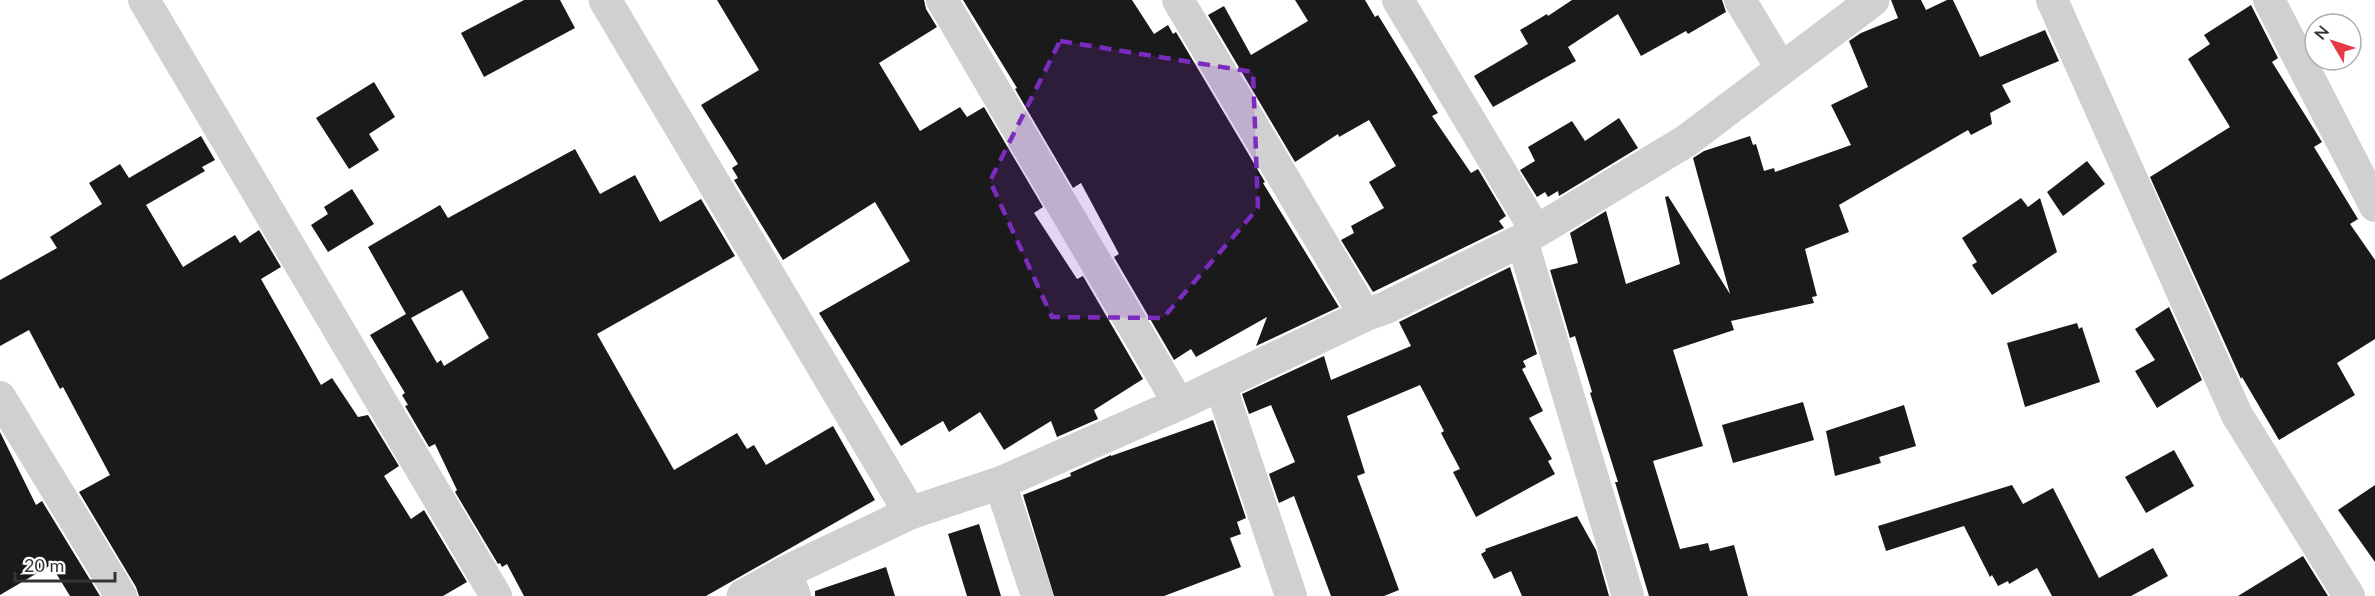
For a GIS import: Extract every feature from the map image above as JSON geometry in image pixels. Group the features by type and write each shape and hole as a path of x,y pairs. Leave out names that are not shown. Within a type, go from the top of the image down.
{"street":[{"path":"144,0 496,596"},
{"path":"605,0 910,513"},
{"path":"942,0 1179,404"},
{"path":"1178,0 1365,315"},
{"path":"1398,0 1529,235 1628,596"},
{"path":"1740,0 1781,68"},
{"path":"743,596 790,584 910,513 1000,483 1179,404 1365,315 1385,308 1529,235 1686,141 1873,0"},
{"path":"2052,0 2237,415 2349,596"},
{"path":"2269,0 2375,206"},
{"path":"1220,384 1291,596"},
{"path":"0,398 121,596"},
{"path":"1000,483 1037,596"}],"highlighted area":[{"path":"1060,41 1253,72 1258,208 1163,318 1052,317 990,181"}],"building":[{"path":"524,0 560,0 575,28 484,77 461,33"},
{"path":"717,0 924,0 926,9 937,27 879,63 920,131 960,107 967,117 984,107 1043,207 1034,213 1077,279 1083,276 1143,379 1094,410 1098,419 1057,437 1051,421 1004,450 980,412 949,432 943,421 901,446 819,313 910,261 875,202 783,260 734,180 738,178 732,168 738,164 701,105 759,70"},
{"path":"963,0 1132,0 1154,34 1168,25 1173,34 1176,32 1265,182 1263,183 1339,307 1256,346 1267,317 1196,357 1191,349 1174,360 1114,257 1119,254 1081,183 1073,188 1015,89 1017,88"},
{"path":"1295,0 1365,0 1375,17 1378,15 1438,113 1432,116 1471,173 1478,169 1506,216 1499,221 1504,228 1373,292 1341,240 1354,233 1351,226 1384,208 1369,182 1396,166 1369,120 1339,137 1338,134 1295,162 1208,15 1224,6 1251,55 1308,21"},
{"path":"1572,0 1722,0 1726,12 1688,34 1686,31 1641,56 1618,14 1568,47 1576,61 1493,107 1474,76 1528,44 1520,30 1547,14 1548,16"},
{"path":"1891,0 1921,0 1926,10 1947,0 1953,0 1980,57 2045,30 2059,61 2002,85 2011,102 1990,113 1992,124 1971,135 1968,130 1839,205 1849,232 1805,249 1817,296 1812,297 1814,303 1731,321 1734,330 1673,350 1703,446 1653,461 1680,549 1708,543 1710,551 1734,545 1748,596 1649,596 1575,336 1570,338 1550,270 1578,263 1570,233 1606,211 1626,284 1680,264 1665,197 1668,196 1730,294 1693,158 1704,151 1750,136 1753,145 1756,144 1764,171 1774,168 1775,172 1851,145 1831,105 1868,87 1849,41 1861,33 1898,18"},
{"path":"2251,5 2278,58 2272,62 2322,142 2314,147 2358,219 2350,224 2375,260 2375,339 2337,363 2355,395 2279,440 2242,377 2241,379 2150,177 2230,127 2188,59 2210,44 2204,35"},
{"path":"374,82 395,117 369,134 379,150 349,169 316,118"},
{"path":"1619,118 1638,148 1559,196 1558,191 1548,197 1545,192 1537,197 1520,170 1535,161 1528,147 1572,121 1585,141"},
{"path":"201,136 215,160 202,167 205,171 146,205 183,267 235,235 240,243 259,230 281,267 261,279 321,385 332,378 358,417 368,415 399,466 384,476 411,519 424,510 467,582 443,596 139,596 136,587 79,492 110,475 63,387 60,389 29,330 0,346 0,280 57,248 50,237 102,204 89,183 120,164 129,178"},
{"path":"575,149 600,194 635,175 660,222 701,199 735,256 597,334 674,470 737,433 747,449 754,445 766,465 833,426 875,500 706,596 524,596 507,564 502,567 500,563 498,564 455,492 457,490 435,444 429,447 405,406 408,405 402,395 405,393 370,335 406,314 368,247 440,205 448,218","holes":["462,290 489,338 444,366 441,360 437,363 411,318"]},
{"path":"2087,161 2105,184 2063,216 2047,192"},
{"path":"352,189 374,224 328,252 311,225 328,214 324,207"},
{"path":"2021,198 2028,207 2040,198 2057,252 1992,295 1972,265 1977,262 1962,238"},
{"path":"1510,267 1537,354 1523,361 1526,367 1522,369 1543,411 1529,418 1552,459 1548,461 1555,474 1476,517 1453,472 1460,469 1441,433 1444,431 1420,385 1347,416 1365,473 1357,476 1399,590 1384,596 1331,596 1294,496 1279,503 1269,474 1295,462 1271,405 1249,414 1242,394 1324,356 1331,380 1411,346 1399,322"},
{"path":"2169,307 2202,380 2157,408 2135,371 2155,360 2135,329"},
{"path":"2077,323 2079,329 2082,327 2100,382 2025,407 2007,343"},
{"path":"1803,402 1814,440 1733,463 1722,425"},
{"path":"1904,405 1916,446 1879,457 1881,463 1835,476 1826,431"},
{"path":"1213,420 1246,518 1237,522 1241,534 1230,538 1241,567 1164,596 1054,596 1023,495 1071,476 1070,473 1111,455"},
{"path":"0,432 36,505 42,501 100,596 70,596 51,565 0,595"},
{"path":"2174,450 2194,486 2146,513 2125,477"},
{"path":"2012,485 2023,504 2053,488 2099,578 2153,548 2168,576 2131,596 2052,596 2037,568 2009,584 2008,581 1998,586 1992,575 1990,577 1964,526 1886,551 1878,526"},
{"path":"2375,485 2375,562 2338,510"},
{"path":"1577,516 1596,550 1609,596 1522,596 1511,571 1494,579 1481,554 1486,551 1485,549"},
{"path":"979,524 1001,596 967,596 948,534"},
{"path":"2303,556 2328,596 2238,596"},
{"path":"886,567 895,596 815,596 815,591"}]}
